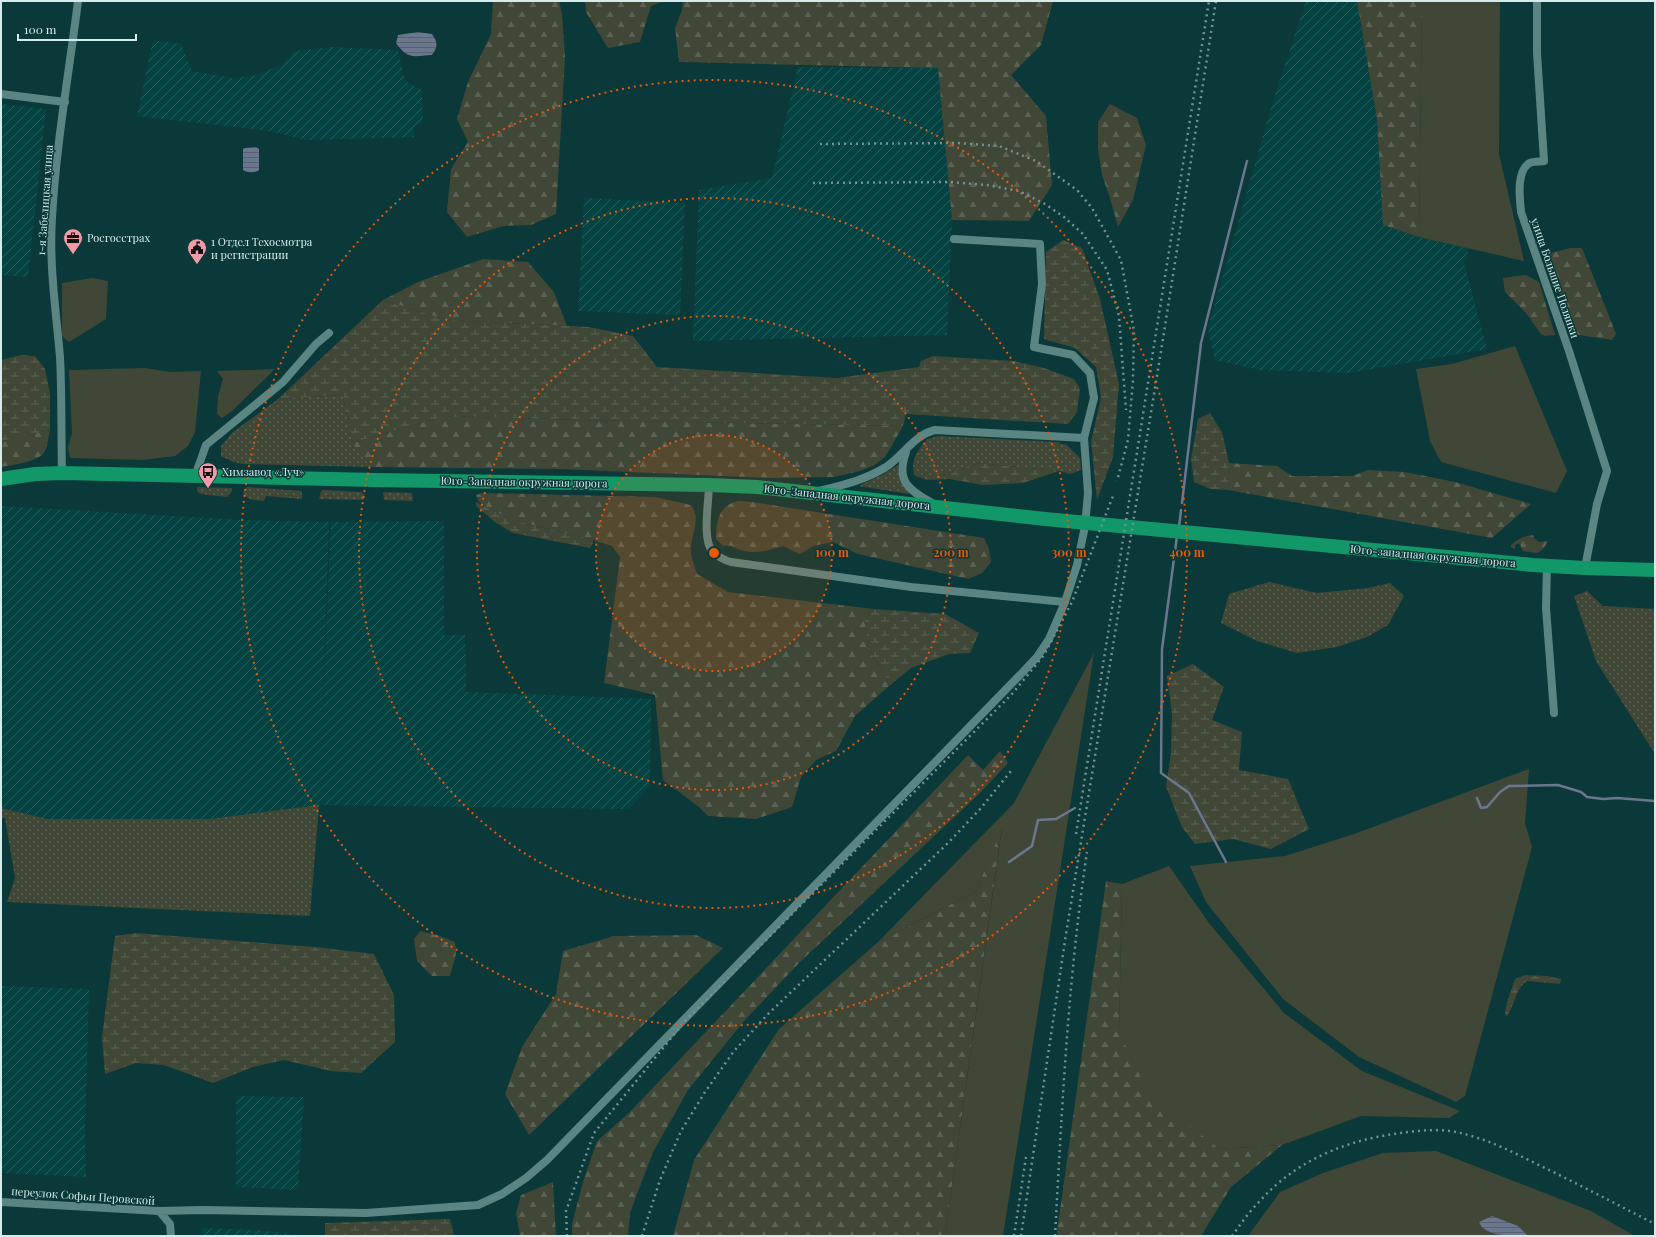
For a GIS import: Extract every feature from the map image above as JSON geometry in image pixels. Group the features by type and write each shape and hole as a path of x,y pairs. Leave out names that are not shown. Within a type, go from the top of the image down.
{"highway":[{"name":"Юго-Западная окружная дорога","path":"1,479 35,474 62,473 757,487 1045,519 1212,535"},
{"name":"Юго-западная окружная дорога","path":"1212,535 1547,566 1655,570"}],"street":[{"name":"1-я Забелицкая улица","path":"62,473 60,359 51,264 52,218 62,118 78,1"},
{"name":"улица Большие Полянки","path":"1537,1 1537,53 1544,161 1527,165 1520,180 1519,197 1521,212 1608,470 1596,504 1584,568"},
{"path":"1,94 65,102"},
{"path":"159,1211 203,1210 366,1213 478,1205 502,1194 526,1178 552,1155 1036,657 1049,639 1065,602 1077,565 1085,526 1088,494 1084,438 1094,398 1090,373 1073,355 1034,347 1042,284 1040,244 954,239"},
{"path":"195,476 206,445 283,382 316,344 329,333"},
{"path":"811,493 865,478 886,467 907,450 919,436 935,430 1084,438"},
{"path":"907,450 902,462 904,479 907,485 915,493 942,508"},
{"path":"709,485 707,528 708,544 717,555 731,562 911,587 1065,602"},
{"path":"1547,566 1546,608 1554,713"},
{"name":"переулок Софьи Перовской","path":"1,1202 159,1211 170,1224 171,1236"}],"shaded area":[{"path":"1306,1 1357,1 1377,120 1383,224 1419,237 1469,248 1464,263 1487,349 1349,373 1260,370 1215,360 1208,328 1274,98"},
{"path":"153,40 181,44 192,71 234,78 258,75 282,64 294,51 333,47 398,50 405,81 422,90 423,124 415,125 414,137 308,140 263,130 137,116"},
{"path":"798,67 938,68 952,220 947,335 693,341 699,190 772,178"},
{"path":"1,104 46,109 28,277 1,275"},
{"path":"584,198 685,203 680,315 578,311"},
{"path":"1,506 242,520 329,522 322,730 331,522 444,521 444,635 465,635 465,692 651,699 650,785 630,809 319,805 210,819 47,819 1,808"},
{"path":"1,986 89,989 85,1133 86,1177 1,1173"},
{"path":"236,1096 304,1097 298,1190 236,1187"},
{"path":"202,1228 255,1230 310,1236 202,1236"}],"green space":[{"path":"493,1 559,1 562,14 565,56 556,214 531,225 503,226 467,237 447,212 451,169 468,142 457,119 468,82 491,34"},
{"path":"585,1 664,1 651,6 640,42 608,48 586,12"},
{"path":"683,1 1053,1 1041,45 1011,75 1046,116 1052,185 1029,221 952,220 938,68 679,62 675,28 682,10"},
{"path":"1357,1 1422,1 1419,237 1383,225 1377,120"},
{"path":"1422,1 1500,1 1499,154 1524,261 1419,237"},
{"path":"1110,104 1137,118 1146,145 1133,200 1118,227 1102,175 1098,149 1098,122"},
{"path":"1063,240 1082,248 1100,299 1119,384 1113,457 1097,500 1091,441 1101,398 1096,367 1075,348 1044,339 1046,252"},
{"path":"1570,248 1582,248 1616,334 1612,340 1573,334 1547,254"},
{"path":"483,259 528,262 554,292 567,326 447,320 383,300 418,282"},
{"path":"1526,275 1539,282 1555,335 1545,336 1541,334 1526,313 1505,292 1503,278"},
{"path":"92,278 108,281 106,319 69,342 62,336 62,283"},
{"path":"383,300 447,320 589,327 633,336 657,367 837,378 919,367 921,361 933,356 1014,361 1044,368 1074,379 1080,389 1077,412 1068,424 906,414 903,426 445,416 352,443 343,395 278,399"},
{"path":"1515,346 1567,471 1556,493 1441,462 1430,441 1416,369 1452,364"},
{"path":"21,355 35,356 45,369 50,393 50,430 1,441 1,360"},
{"path":"145,368 170,372 201,371 195,432 188,446 175,456 143,460 70,458 68,448 72,433 69,370"},
{"path":"275,369 232,411 222,418 217,414 218,396 223,379 217,371"},
{"path":"343,395 352,442 371,467 243,464 233,462 221,456 221,446 233,432 278,399"},
{"path":"1210,413 1222,432 1229,463 1228,490 1210,489 1194,482 1191,459 1198,419"},
{"path":"445,416 903,426 885,457 875,465 860,471 834,477 767,478 560,469 371,467 352,443"},
{"path":"50,430 46,449 43,454 35,459 23,463 1,467 1,440"},
{"path":"938,436 1057,442 1067,445 1080,458 1081,470 1070,474 1059,471 979,463 927,480 915,476 913,465 915,456 927,439"},
{"path":"979,463 1059,471 1023,483 983,485 949,479 927,480"},
{"path":"1229,463 1277,466 1292,476 1352,476 1368,470 1405,472 1455,482 1531,504 1492,538 1228,490"},
{"path":"898,465 900,479 909,494 858,486 884,474"},
{"path":"197,487 232,488 232,491 227,497 200,494 197,491"},
{"path":"247,487 302,491 302,499 266,496 264,501 252,500 243,492"},
{"path":"321,491 361,492 364,494 365,498 363,500 319,499"},
{"path":"383,492 412,493 413,501 384,500"},
{"path":"483,493 655,497 691,505 696,516 696,522 691,546 691,555 697,574 728,592 874,609 865,619 868,650 885,673 889,686 855,716 836,751 816,760 801,777 792,807 756,819 708,816 699,807 663,780 655,695 604,683 620,557 612,546 516,521 494,512 479,502 476,495"},
{"path":"739,501 984,538 989,549 991,562 982,573 968,579 858,554 833,542 813,546 800,554 783,546 752,552 731,546 723,546 716,539 718,520 723,510 727,506"},
{"path":"476,502 516,521 593,540 593,543 590,548 513,533 496,523 476,506"},
{"path":"1533,535 1539,542 1548,541 1544,548 1538,553 1523,551 1519,543 1515,545 1515,549 1511,547 1511,545 1519,539"},
{"path":"1269,582 1317,593 1368,588 1390,583 1404,596 1388,625 1367,637 1337,647 1297,653 1257,641 1221,623 1229,594"},
{"path":"1587,591 1603,606 1655,609 1655,754 1596,661 1574,596"},
{"path":"874,609 945,614 979,633 970,653 949,654 911,668 889,686 885,673 868,650 865,619"},
{"path":"1094,653 1003,1236 945,1236 1002,828 976,891 877,943 1014,803"},
{"path":"1193,664 1224,687 1212,720 1242,732 1239,770 1288,779 1309,829 1271,849 1233,839 1195,844 1182,827 1166,787 1171,753 1172,714 1167,676"},
{"path":"1000,751 1008,763 980,793 801,961 744,1021 688,1090 653,1152 630,1213 628,1236 572,1236 572,1224 583,1182 597,1141 629,1113 968,755 983,770"},
{"path":"1529,769 1525,823 1532,847 1465,1096 1456,1102 1359,1057 1283,999 1206,902 1190,866 1285,856 1354,834"},
{"path":"319,805 310,916 7,902 15,878 5,818 1,818 1,808 47,819 210,819"},
{"path":"1002,826 945,1236 673,1236 694,1160 779,1029 877,943 976,891"},
{"path":"1169,866 1209,923 1284,1013 1362,1071 1460,1111 1449,1118 1361,1116 1282,1145 1219,1149 1148,1092 1119,1032 1122,884"},
{"path":"1106,881 1122,884 1119,1032 1219,1149 1282,1145 1231,1187 1201,1236 1058,1236 1057,1232"},
{"path":"420,931 440,936 455,942 456,954 450,976 432,976 417,961 414,939"},
{"path":"136,933 315,947 374,954 394,995 395,1042 361,1073 331,1071 284,1060 253,1067 213,1083 164,1065 136,1063 105,1074 102,1037 115,936"},
{"path":"696,935 723,948 529,1135 505,1094 522,1047 556,994 563,951 614,936"},
{"path":"1526,975 1547,976 1561,979 1560,984 1527,981 1517,993 1507,1016 1505,1014 1507,1002 1515,979"},
{"path":"1436,1151 1591,1211 1635,1236 1248,1236 1280,1192 1323,1173 1383,1153"},
{"path":"553,1182 556,1236 520,1236 516,1213 521,1195"},
{"path":"450,1219 454,1236 325,1236 325,1223"}],"water":[{"path":"418,32 432,34 434,37 436,44 432,55 408,55 396,43 398,35"},
{"path":"256,147 259,149 259,170 249,172 243,170 243,149"},
{"path":"1492,1216 1518,1226 1528,1236 1499,1235 1487,1231 1479,1222"}],"waterway":[{"path":"1182,503 1201,343 1247,161"},
{"path":"1179,527 1181,510"},
{"path":"1177,536 1162,649 1161,773 1189,793 1226,862"},
{"path":"1477,798 1481,808 1487,807 1500,792 1509,786 1558,785 1581,792 1587,797 1655,801"},
{"path":"1009,862 1032,846 1038,820 1056,819 1075,808"}],"railway":[{"path":"1076,834 1209,1"},
{"path":"1021,1236 1066,934 1162,345 1216,1"},
{"path":"820,144 958,143 999,146 1036,161 1077,190 1092,208 1121,260 1134,331 1133,380 1128,440 1117,481"},
{"path":"813,183 951,182 987,185 1019,191 1045,204 1064,217 1083,234 1107,270 1119,316 1126,410"},
{"path":"567,1236 566,1211 594,1133 685,1021 1012,694 1044,655 1072,602 1113,496"},
{"path":"642,1236 660,1180 681,1131 705,1092 734,1051 769,1013 948,843 981,808 1011,771"},
{"path":"1055,1236 1070,996 1080,900 1087,852"},
{"path":"1232,1236 1244,1219 1273,1188 1305,1164 1323,1154 1381,1136 1433,1130 1457,1132 1495,1144 1655,1224"},
{"path":"1014,1236 1026,1157"}],"place":[{"name":"Росгосстрах","path":"73,255"},
{"name":"1 Отдел Техосмотра и регистрации","path":"197,265"},
{"name":"Химзавод «Луч»","path":"208,489"}]}
